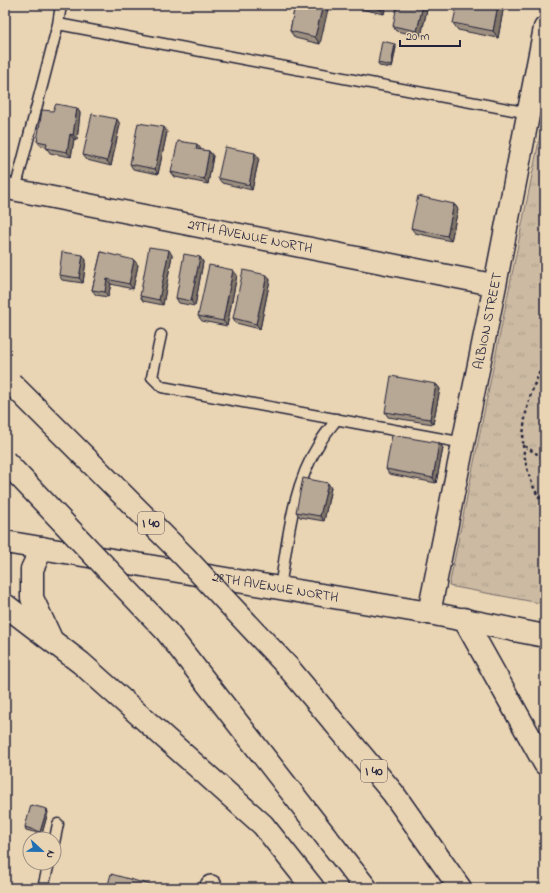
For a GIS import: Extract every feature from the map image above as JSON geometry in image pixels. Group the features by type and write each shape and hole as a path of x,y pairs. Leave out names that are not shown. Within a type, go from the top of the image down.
{"main road":[{"name":"ALBION STREET","path":"429,613 464,443 545,28"},
{"name":"I 40","path":"8,380 184,556 287,666 393,793 460,888"},
{"path":"5,461 167,632 366,888"},
{"name":"28TH AVENUE NORTH","path":"5,542 429,613 545,636"},
{"path":"42,548 32,570 32,598 51,640"},
{"path":"5,605 81,663 262,825 313,888"},
{"path":"464,620 545,764"}],"street":[{"name":"29TH AVENUE NORTH","path":"10,189 495,285"}],"lane":[{"path":"10,189 58,24 61,5"},
{"path":"58,24 528,113"},
{"path":"161,335 152,377 162,387 464,443"},
{"path":"280,588 296,493 308,464 319,443 338,420"},
{"path":"56,831 58,824"},
{"path":"43,888 47,871"}],"path":[{"path":"545,361 529,397 523,428 524,454 533,484 545,506"},
{"path":"523,445 545,459"}],"green space":[{"path":"545,111 545,604 449,586"}],"building":[{"path":"295,5 323,5 315,37 290,31"},
{"path":"364,5 381,5 380,9"},
{"path":"397,5 423,5 417,31 393,26"},
{"path":"457,5 498,5 493,31 453,23"},
{"path":"382,41 395,44 391,66 378,63"},
{"path":"56,104 77,108 73,135 70,134 67,152 46,148 47,143 37,141 42,110 53,111"},
{"path":"92,114 117,119 107,161 83,155"},
{"path":"138,123 164,127 155,169 130,164"},
{"path":"178,141 197,144 196,149 209,151 204,179 171,172"},
{"path":"225,147 255,153 249,185 218,178"},
{"path":"418,196 454,204 447,236 411,228"},
{"path":"149,247 169,250 159,300 140,296"},
{"path":"62,252 83,255 79,278 59,275"},
{"path":"101,252 134,260 129,284 107,279 105,292 92,290"},
{"path":"184,254 200,257 191,301 176,298"},
{"path":"209,265 233,270 223,321 198,316"},
{"path":"243,270 267,275 256,324 233,318"},
{"path":"391,376 436,384 430,419 385,412"},
{"path":"392,435 439,443 433,478 386,469"},
{"path":"303,478 328,483 320,516 296,512"},
{"path":"31,805 47,809 40,831 25,827"},
{"path":"111,874 162,888 107,888"}]}
